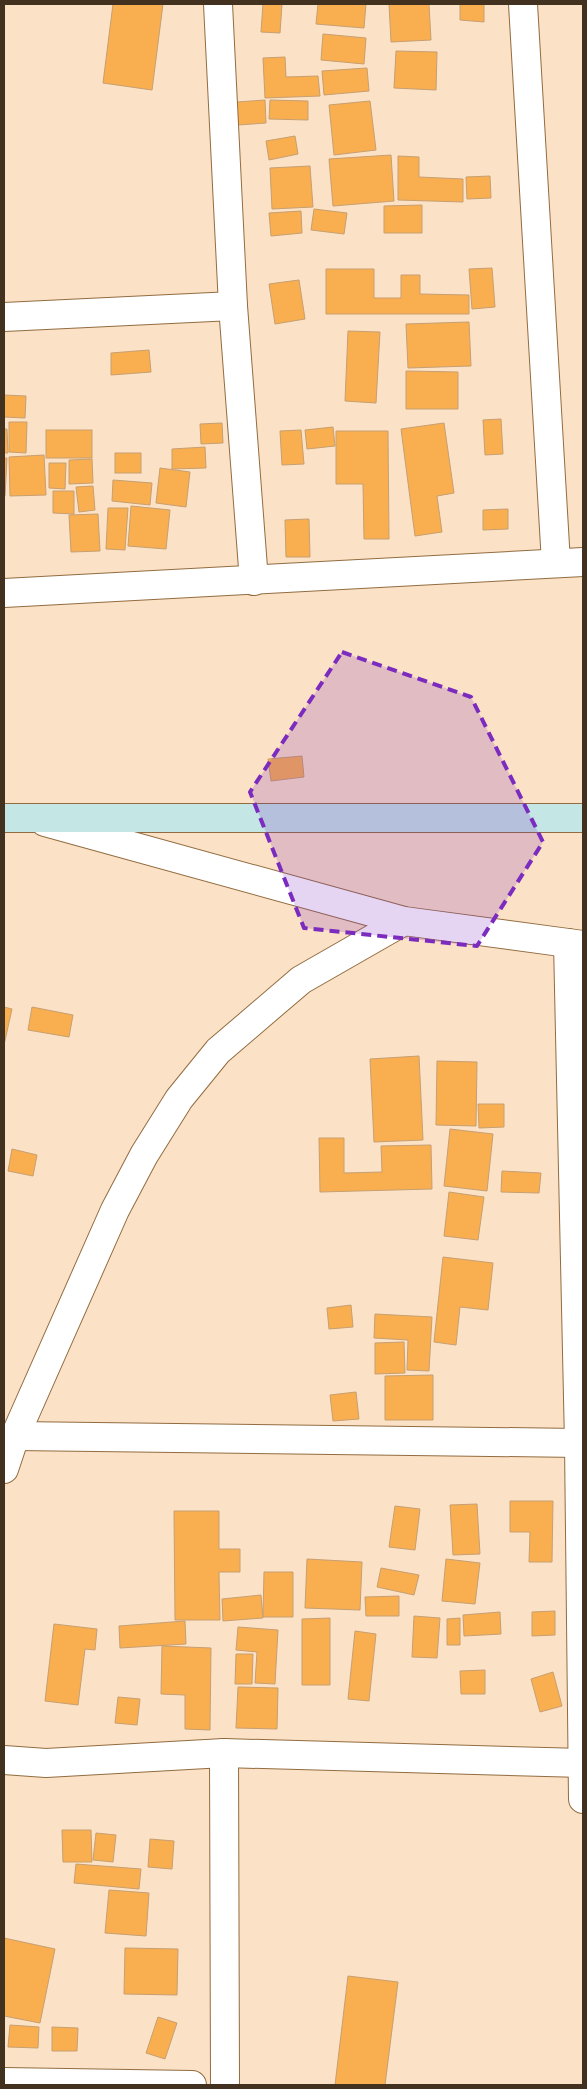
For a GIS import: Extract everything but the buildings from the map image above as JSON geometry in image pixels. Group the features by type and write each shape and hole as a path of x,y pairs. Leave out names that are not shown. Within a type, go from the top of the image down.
{"main road":[{"path":"17,818 583,818"}],"street":[{"path":"218,4 233,306 254,581"},
{"path":"523,4 556,563"},
{"path":"4,317 233,306"},
{"path":"4,593 583,562"},
{"path":"17,818 404,921 576,944 583,1799"},
{"path":"4,1470 15,1436 115,1210 144,1155 179,1099 218,1051 302,980 404,921"},
{"path":"15,1436 579,1443"},
{"path":"4,1760 46,1763 224,1753 582,1763"},
{"path":"224,1753 224,2085"},
{"path":"4,2082 192,2085"}],"highlighted area":[{"path":"342,652 471,697 543,842 477,946 304,928 250,792"}]}
